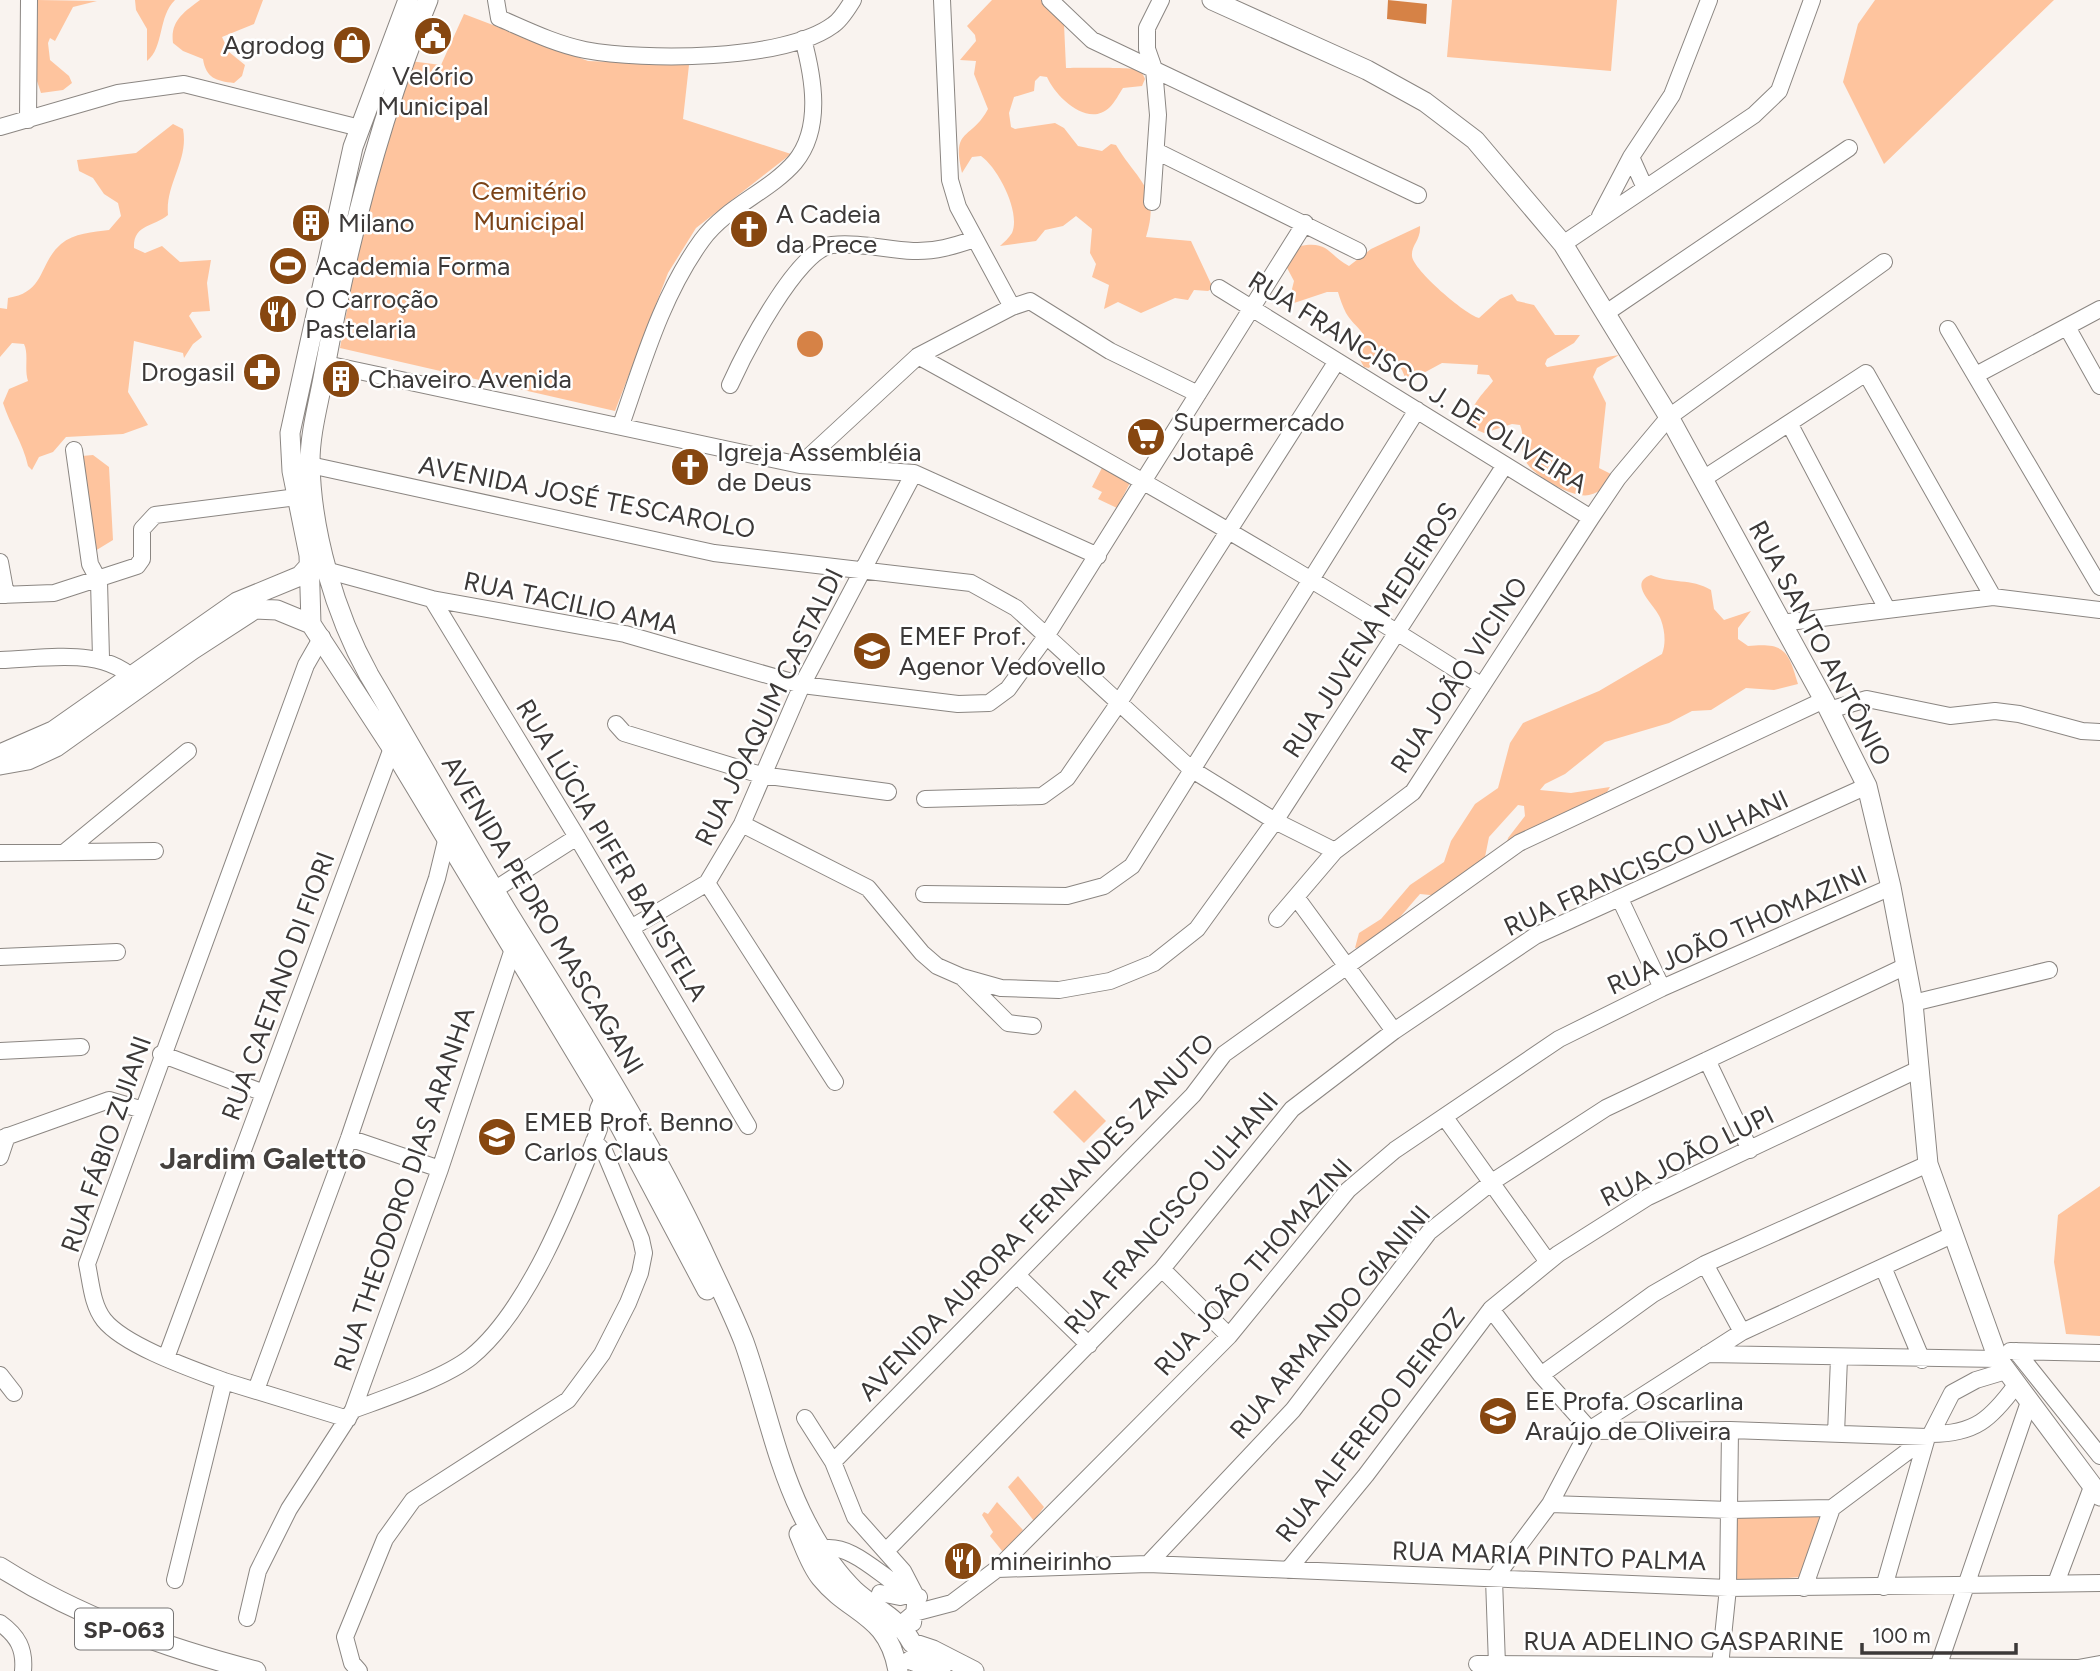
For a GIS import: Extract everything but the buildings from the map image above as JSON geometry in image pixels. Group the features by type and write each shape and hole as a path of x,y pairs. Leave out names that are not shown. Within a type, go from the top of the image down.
{"main road":[{"path":"317,630 290,433 317,298 360,128 408,0"},
{"name":"AVENIDA PEDRO MASCAGANI","path":"428,0 374,147 338,302 312,435 310,465 318,522 334,597 351,642 610,1096 701,1247 744,1342 776,1448 818,1557 821,1578 873,1621 887,1637 908,1637 974,1671"},
{"name":"RUA SANTO ANTÔNIO","path":"1212,0 1367,70 1425,102 1475,140 1563,244 1670,417 1867,786 1891,887 1913,1003 1928,1164 1952,1235 2003,1366 2096,1491"},
{"path":"327,260 331,266 346,267"},
{"path":"317,298 331,298 338,302"},
{"path":"308,347 317,360 326,364"},
{"path":"0,765 28,760 56,747 135,680 237,602 300,576 310,565"},
{"path":"317,630 336,612 334,597"},
{"path":"0,754 53,731 255,610 277,610 317,630"},
{"name":"AVENIDA PEDRO MASCAGANI","path":"317,630 392,748 512,953 610,1096"},
{"name":"AVENIDA PEDRO MASCAGANI","path":"818,1557 908,1637 941,1671"},
{"name":"SP-063","path":"0,1567 86,1614 181,1652 256,1671"},
{"path":"873,1621 908,1637"}],"street":[{"path":"28,120 29,0"},
{"path":"496,0 499,18 558,43 618,54 736,53 803,39 834,25 853,0"},
{"path":"942,0 950,180 958,207 1012,307"},
{"path":"1050,0 1092,40 1418,195"},
{"path":"1152,202 1158,115 1154,69 1147,49 1147,28 1161,0"},
{"path":"1599,217 1631,157 1672,95 1709,0"},
{"path":"1563,244 1599,217 1754,115 1779,91 1812,0"},
{"path":"621,425 648,348 679,275 697,247 736,205 796,161 807,136 814,103 813,73 803,39"},
{"path":"0,127 118,93 184,84 360,128"},
{"path":"1606,313 1849,148"},
{"path":"1156,151 1358,251"},
{"path":"1631,157 1645,188"},
{"name":"RUA TACILIO AMA","path":"329,571 432,599 625,634 802,685 958,704 989,703 1008,689 1045,638 1305,223"},
{"path":"730,385 748,344 786,288 816,252 831,245 913,251 942,250 975,239"},
{"name":"RUA JOÃO VICINO","path":"1276,919 1335,851 1413,792 1618,478 1670,417 1884,262"},
{"name":"RUA FRANCISCO J. DE OLIVEIRA","path":"1219,288 1591,518"},
{"path":"800,465 918,356 1012,307 1030,301 1110,351 1198,394"},
{"path":"1976,376 2100,309"},
{"path":"2067,327 2100,386"},
{"path":"1948,328 2100,587"},
{"path":"918,356 1144,480 1227,533 1312,578 1482,686"},
{"path":"925,799 1042,796 1067,778 1118,704 1337,361"},
{"path":"326,364 800,465 914,473 1098,556"},
{"path":"1703,479 1866,373 1993,597"},
{"path":"924,894 1068,896 1104,886 1132,866 1417,410"},
{"path":"1789,423 1887,609"},
{"path":"74,450 90,564 99,581 100,658"},
{"name":"AVENIDA JOSÉ TESCAROLO","path":"310,465 715,553 971,583 1016,608 1045,638"},
{"name":"RUA JUVENA MEDEIROS","path":"962,977 1001,988 1059,990 1110,982 1154,963 1197,929 1275,821 1505,465"},
{"name":"RUA JOAQUIM CASTALDI","path":"631,928 707,883 742,824 802,685 914,473"},
{"path":"0,562 3,595 54,593 99,581 137,566 142,559 142,529 155,515 297,497"},
{"path":"1781,623 1993,597 2100,611"},
{"name":"RUA LÚCIA PIFER BATISTELA","path":"432,599 578,837 748,1126"},
{"name":"RUA FÁBIO ZUIANI","path":"317,630 88,1264 94,1299 104,1320 119,1332 166,1358 224,1381 351,1415"},
{"path":"1045,638 1191,769 1275,821 1335,851"},
{"path":"0,660 100,658 135,680"},
{"name":"AVENIDA AURORA FERNANDES ZANUTO","path":"833,1462 1193,1095 1224,1054 1519,842 1826,705 1867,699 1951,716 1995,711 2019,714 2082,731 2100,732"},
{"path":"616,724 624,733 761,775 888,792"},
{"name":"RUA CAETANO DI FIORI","path":"166,1358 392,748"},
{"path":"65,852 188,751"},
{"name":"RUA FRANCISCO ULHANI","path":"886,1551 1162,1269 1292,1109 1394,1031 1535,936 1867,786"},
{"path":"742,824 868,888 922,953 937,966 962,977 1008,1023 1033,1026"},
{"path":"494,890 578,837"},
{"path":"256,1390 349,1138 438,878 446,841"},
{"path":"0,853 155,851"},
{"path":"438,878 462,868"},
{"path":"707,883 835,1082"},
{"name":"RUA JOÃO THOMAZINI","path":"908,1637 997,1569 1229,1336 1348,1190 1395,1150 1446,1119 1559,1039 1662,988 1891,887"},
{"path":"1296,897 1394,1031"},
{"path":"1620,899 1662,988"},
{"path":"0,957 117,952"},
{"name":"RUA THEODORO DIAS ARANHA","path":"247,1618 258,1571 277,1534 351,1415 363,1385 440,1169 512,953"},
{"name":"RUA ARMANDO GIANINI","path":"1148,1564 1293,1410 1429,1232 1492,1182 1606,1108 1906,966"},
{"path":"1913,1003 2049,970"},
{"path":"501,983 526,975"},
{"path":"0,1051 81,1047"},
{"path":"162,1054 264,1093"},
{"path":"1707,1060 1750,1150"},
{"name":"RUA JOÃO LUPI","path":"1491,1310 1548,1262 1648,1197 1919,1069"},
{"path":"351,1415 470,1357 491,1334 524,1290 560,1224 596,1135 596,1118 610,1096"},
{"path":"0,1157 4,1138 109,1100 143,1110"},
{"path":"1446,1119 1548,1262"},
{"path":"596,1135 626,1122"},
{"path":"359,1671 352,1663 345,1637 384,1539 413,1500 568,1400 602,1354 628,1303 640,1273 643,1253 641,1240 596,1135"},
{"path":"349,1138 440,1169"},
{"path":"1541,1375 1654,1294 1705,1264 1928,1164"},
{"path":"1508,1667 1494,1579 1550,1504 1589,1430 1742,1332 1952,1235"},
{"path":"1705,1264 1742,1332"},
{"path":"1883,1267 1922,1360"},
{"path":"1162,1269 1229,1336"},
{"path":"1017,1275 1089,1345"},
{"path":"1491,1310 1541,1375 1589,1430 1730,1430 1929,1436 1954,1434 1981,1424 1997,1411 2003,1366"},
{"name":"RUA ALFEREDO DEIROZ","path":"1288,1570 1366,1475 1491,1310"},
{"path":"1884,1587 1929,1436 1952,1393 2003,1366 2016,1351"},
{"path":"2016,1351 2100,1353"},
{"path":"2016,1351 2100,1456"},
{"path":"1707,1354 1944,1360 2003,1366"},
{"path":"1836,1434 1839,1358"},
{"path":"0,1375 14,1392"},
{"path":"175,1580 224,1381"},
{"path":"363,1385 382,1399"},
{"path":"1938,1667 2029,1402"},
{"path":"805,1418 833,1462 856,1517 903,1571 908,1637"},
{"path":"1720,1666 1728,1588 1730,1430"},
{"path":"1804,1588 1832,1508 1929,1436"},
{"path":"2056,1583 2096,1491"},
{"path":"1550,1504 1730,1510 1832,1508"},
{"path":"818,1557 833,1546 855,1556 908,1637"},
{"name":"RUA MARIA PINTO PALMA","path":"997,1569 1148,1564 1728,1588 2100,1583"},
{"path":"880,1593 900,1597 908,1637"},
{"path":"0,1623 19,1641 24,1654 23,1671"},
{"name":"RUA ADELINO GASPARINE","path":"1477,1664 1508,1667 1720,1666 1870,1669 2078,1668 2100,1664"}],"green space":[{"path":"38,0 97,1 73,7 55,41 50,38 48,43 50,60 69,76 72,83 63,90 41,93 36,78"},
{"path":"135,0 175,0 166,14 156,48 147,61 147,29 136,10"},
{"path":"200,0 263,0 254,24 222,37 229,52 245,65 242,76 234,83 213,77 203,59 183,51 173,43 176,23"},
{"path":"992,0 1046,0 1064,24 1066,68 1127,68 1142,72 1145,79 1142,86 1123,88 1110,107 1101,113 1092,114 1073,107 1057,93 1047,77 1040,76 1035,81 1034,91 1014,97 1009,113 1011,127 1015,129 1055,123 1064,128 1078,146 1102,151 1111,144 1116,145 1149,196 1151,207 1146,237 1191,241 1213,288 1208,291 1194,290 1188,300 1175,298 1141,313 1118,302 1104,309 1109,285 1092,277 1096,264 1090,253 1092,229 1076,216 1063,226 1045,230 1036,241 1000,246 1012,233 1014,224 1011,203 1001,180 981,156 972,157 962,173 959,158 961,141 988,109 974,74 976,61 960,60 976,41 975,35 967,26"},
{"path":"1452,0 1617,0 1611,71 1447,57"},
{"path":"1875,0 2054,0 1884,164 1843,82 1858,24"},
{"name":"Cemitério Municipal","path":"464,14 588,61 689,65 683,119 791,154 696,228 668,273 615,411 340,348 358,250 410,61 441,65"},
{"path":"173,124 183,129 184,141 170,193 168,215 141,230 137,234 134,248 145,253 162,246 180,262 211,260 207,283 210,311 192,312 189,316 202,337 193,344 184,358 183,353 134,341 128,392 148,425 123,434 66,437 53,452 39,457 32,470 3,403 9,389 28,381 25,348 24,344 12,343 0,357 0,308 7,309 8,298 20,295 35,284 48,260 66,240 90,232 109,230 121,216 118,203 104,194 93,178 79,171 77,160 136,153"},
{"path":"1420,226 1412,252 1415,263 1430,281 1463,309 1479,318 1500,299 1512,294 1517,301 1534,305 1555,335 1580,335 1574,343 1547,359 1547,367 1619,355 1597,368 1593,377 1606,403 1599,468 1617,477 1604,488 1593,494 1582,495 1543,478 1524,458 1520,425 1512,424 1484,433 1470,427 1473,408 1493,381 1489,375 1477,374 1478,365 1442,363 1407,382 1402,370 1387,354 1376,357 1369,368 1364,367 1358,356 1364,337 1346,313 1338,292 1327,292 1288,305 1294,281 1285,264 1300,246 1323,247 1349,266 1371,249"},
{"path":"93,455 109,467 113,540 95,551 82,456"},
{"path":"1104,464 1132,479 1117,508 1098,499 1102,492 1092,487"},
{"path":"1651,575 1704,586 1711,590 1714,609 1724,620 1751,611 1738,628 1738,639 1748,646 1777,647 1783,651 1791,663 1798,684 1774,690 1746,688 1711,710 1692,711 1669,723 1605,742 1540,790 1571,793 1610,787 1607,792 1539,825 1506,846 1508,838 1525,816 1524,806 1518,805 1489,837 1485,857 1477,867 1440,896 1420,894 1382,935 1373,942 1355,948 1359,933 1381,919 1410,885 1444,862 1451,841 1475,804 1498,788 1510,743 1523,723 1599,691 1662,654 1662,624 1641,584"},
{"path":"1075,1090 1106,1121 1084,1143 1053,1112"},
{"path":"2100,1186 2100,1336 2066,1334 2054,1262 2058,1215"},
{"path":"1018,1476 1044,1507 1034,1521 1008,1487"},
{"path":"997,1502 1023,1530 1003,1552 990,1536 993,1532 982,1515 984,1512 988,1514"},
{"path":"1823,1513 1801,1577 1733,1582 1735,1514"}],"shaded area":[{"path":"1388,0 1427,4 1426,24 1387,19"},
{"path":"810,331 819,335 823,344 819,353 810,357 801,353 797,344 801,335"}],"place":[{"name":"Velório Municipal","path":"433,36"},
{"name":"Agrodog","path":"352,45"},
{"name":"Milano","path":"311,223"},
{"name":"A Cadeia da Prece","path":"749,229"},
{"name":"Academia Forma","path":"288,266"},
{"name":"O Carroção Pastelaria","path":"278,314"},
{"name":"Drogasil","path":"262,372"},
{"name":"Chaveiro Avenida","path":"341,379"},
{"name":"Supermercado Jotapê","path":"1146,437"},
{"name":"Igreja Assembléia de Deus","path":"690,467"},
{"name":"EMEF Prof. Agenor Vedovello","path":"872,651"},
{"name":"EMEB Prof. Benno Carlos Claus","path":"497,1137"},
{"name":"EE Profa. Oscarlina Araújo de Oliveira","path":"1498,1416"},
{"name":"mineirinho","path":"963,1561"}],"district":[{"name":"Jardim Galetto","path":"263,1158"}]}
